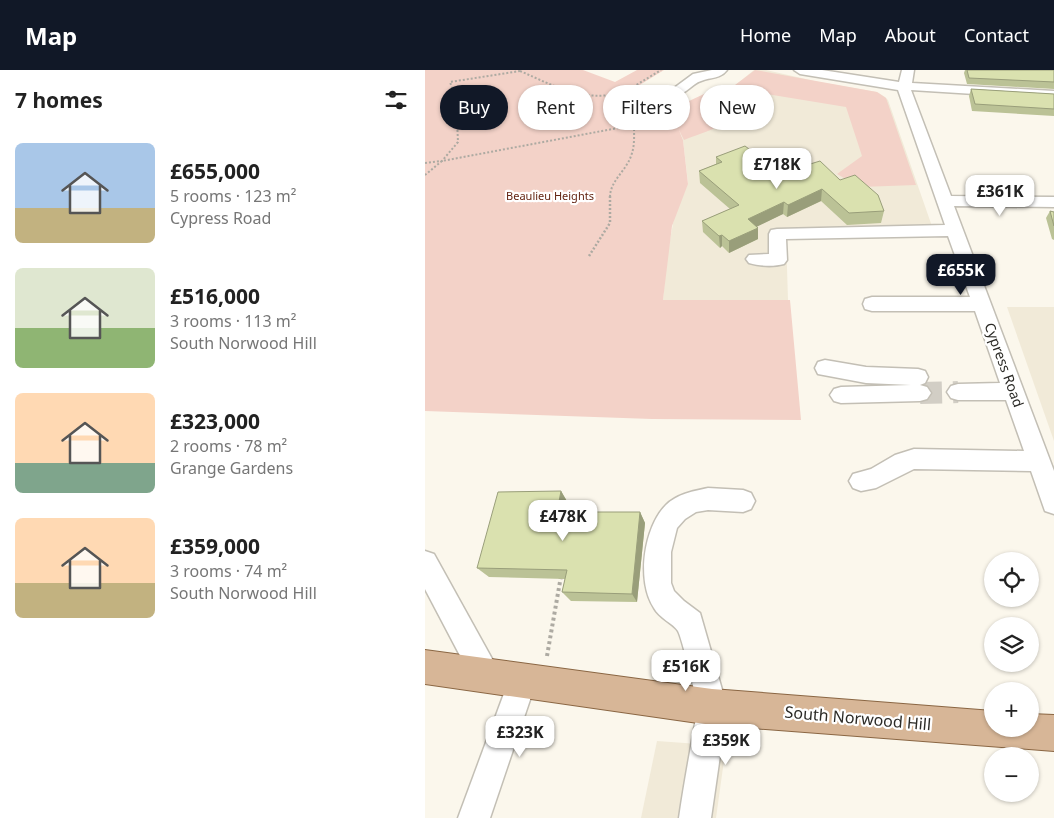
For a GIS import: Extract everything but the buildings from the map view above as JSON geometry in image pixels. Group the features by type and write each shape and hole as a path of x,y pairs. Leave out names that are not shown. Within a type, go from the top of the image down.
{"main road":[{"name":"South Norwood Hill","path":"425,668 712,706 1054,733"}],"street":[{"path":"685,85 698,76 711,76 721,70"},
{"path":"800,70 866,83 907,78 1054,95"},
{"name":"Cypress Road","path":"907,78 904,90 1054,501"},
{"path":"945,201 1054,202"},
{"path":"755,260 778,260 777,234 956,230"},
{"path":"872,304 982,304"},
{"path":"825,368 919,385 841,394"},
{"path":"956,385 1010,384"},
{"path":"861,481 877,478 903,462 914,459 1038,461"},
{"path":"695,818 712,706 690,623 674,611 663,599 658,583 658,552 661,537 669,521 676,511 691,502 709,499 743,501"},
{"path":"425,563 486,676"},
{"path":"474,818 532,683"}],"path":[{"path":"636,85 661,70"},
{"path":"425,175 442,161 458,142 456,99 450,82 519,71 574,95 595,99 603,97"},
{"path":"425,163 607,130"},
{"path":"589,256 610,223 611,190 631,157 635,140 634,130"},
{"path":"532,683 563,567"}],"shaded area":[{"path":"754,70 766,70 877,92 885,97 888,100 935,235 786,236 788,300 663,300 667,257 674,218 688,183 683,140 680,130 690,130 690,109 700,109 700,130 774,130 774,85 736,85"},
{"path":"1007,307 1054,307 1054,441"},
{"path":"657,741 726,746 716,818 641,818"}],"green space":[{"name":"Beaulieu Heights","path":"425,70 583,70 615,82 637,70 664,70 640,85 603,85 603,130 679,130 683,140 688,184 672,226 663,300 790,300 801,420 652,419 425,411"},
{"name":"Beaulieu Heights","path":"755,70 877,92 886,98 916,185 860,187 837,174 862,156 846,107 774,95 774,85 735,85"},
{"name":"Beaulieu Heights","path":"700,96 700,130 710,130 684,140 679,130 690,130 690,101"}],"tunnel":[{"path":"920,393 958,392"}]}
